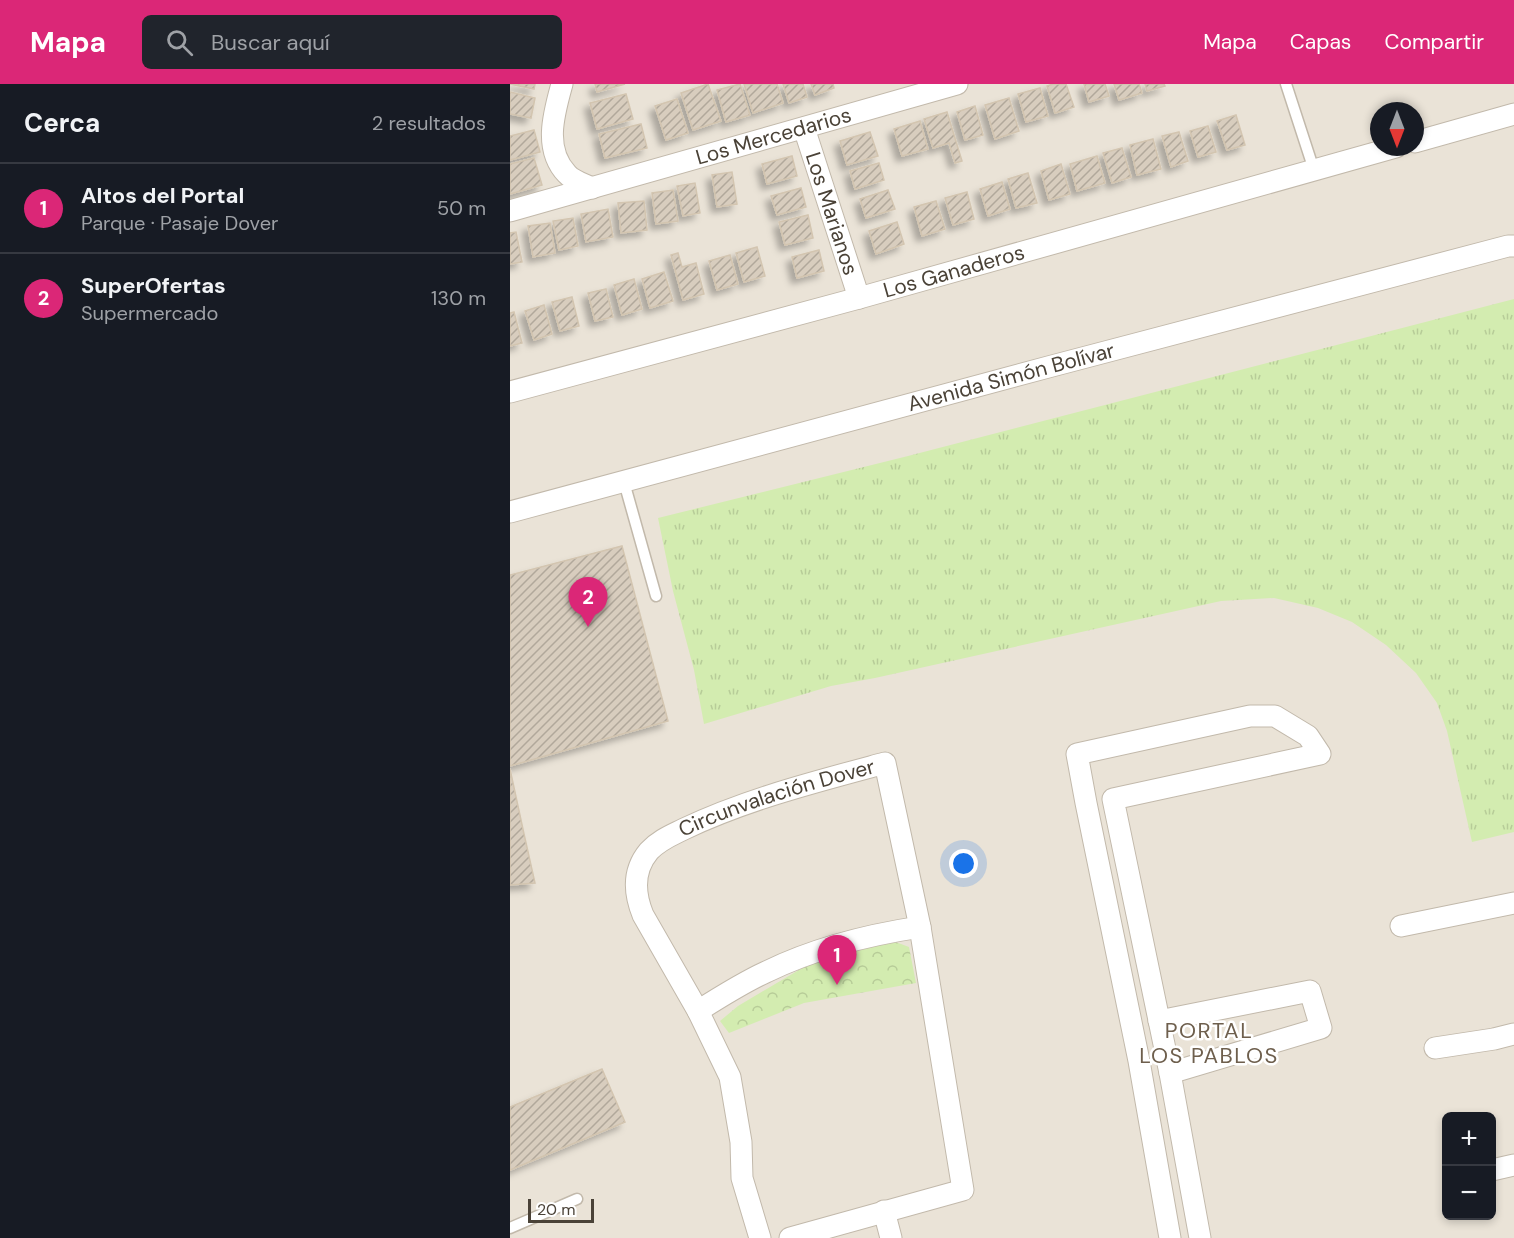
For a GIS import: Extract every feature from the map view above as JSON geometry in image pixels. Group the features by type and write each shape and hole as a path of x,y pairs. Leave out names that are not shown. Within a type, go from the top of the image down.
{"street":[{"path":"562,84 554,115 553,139 557,160 568,176 592,188"},
{"name":"Los Mercedarios","path":"510,211 957,84"},
{"path":"1424,139 1514,114"},
{"name":"Los Marianos","path":"804,128 859,298"},
{"name":"Los Ganaderos","path":"510,392 859,298 1370,154"},
{"name":"Avenida Simón Bolívar","path":"510,512 1052,366 1514,246"},
{"path":"1086,803 1320,754 1308,736 1275,716 1250,716 1077,754 1086,803 1139,1061 1170,1238"},
{"name":"Circunvalación Dover","path":"760,1238 742,1178 741,1142 730,1077 698,1011 643,915 638,903 637,876 648,851 658,842 713,815 885,763 920,927 963,1190 790,1238"},
{"path":"1113,799 1170,1073 1200,1238"},
{"path":"1401,926 1514,903"},
{"path":"698,1011 757,976 801,956 880,933 920,927"},
{"path":"1159,1021 1310,991 1321,1028 1170,1073"},
{"path":"1435,1048 1514,1034"},
{"path":"1496,1169 1514,1165"},
{"path":"884,1211 891,1238"}],"lane":[{"path":"1286,84 1314,170"},
{"path":"624,482 656,596"},
{"path":"510,1228 577,1199"}],"shaded area":[{"path":"510,84 1514,84 1514,1238 510,1238"}],"green space":[{"path":"1514,299 1514,832 1472,842 1447,731 1437,703 1416,673 1386,645 1352,622 1318,608 1274,598 1221,601 831,686 704,724 694,670 673,591 658,518 908,456"},
{"path":"893,941 909,947 916,983 804,1003 729,1033 720,1021 738,1006 809,964"}],"building":[{"path":"510,84 535,84 534,89"},
{"path":"595,84 625,84 597,92"},
{"path":"708,84 721,121 693,130 681,93"},
{"path":"740,84 750,115 726,122 717,90"},
{"path":"744,84 777,84 783,103 753,113"},
{"path":"783,84 803,84 807,97 789,103"},
{"path":"811,84 833,84 834,88 815,95"},
{"path":"1066,84 1074,107 1055,113 1047,86"},
{"path":"1084,84 1105,84 1109,96 1089,102"},
{"path":"1114,84 1139,84 1142,93 1119,100"},
{"path":"1145,84 1164,84 1165,86 1147,91"},
{"path":"1040,88 1048,116 1026,122 1018,94"},
{"path":"510,92 535,98 531,118 510,114"},
{"path":"626,94 633,119 597,129 590,103"},
{"path":"1009,98 1019,131 995,139 985,105"},
{"path":"677,99 688,133 666,140 655,106"},
{"path":"975,106 983,135 965,140 957,112"},
{"path":"947,112 962,161 955,163 949,143 933,148 924,119"},
{"path":"1236,115 1245,145 1227,150 1217,121"},
{"path":"920,121 928,149 902,156 894,129"},
{"path":"641,124 647,148 605,158 599,134"},
{"path":"1208,126 1216,152 1198,157 1190,131"},
{"path":"534,130 540,152 510,160 510,136"},
{"path":"870,132 878,156 847,165 840,141"},
{"path":"1179,132 1188,161 1171,167 1162,136"},
{"path":"1153,139 1161,169 1137,175 1130,145"},
{"path":"1122,148 1131,177 1112,183 1103,153"},
{"path":"792,156 797,176 767,184 762,164"},
{"path":"1097,156 1105,183 1077,191 1070,164"},
{"path":"534,158 542,185 510,194 510,164"},
{"path":"879,163 884,180 855,189 850,171"},
{"path":"1061,164 1070,194 1049,200 1041,171"},
{"path":"732,172 737,204 717,207 712,175"},
{"path":"1028,173 1037,203 1016,208 1008,179"},
{"path":"1002,182 1010,209 988,216 980,189"},
{"path":"695,183 700,213 683,216 677,186"},
{"path":"801,188 806,207 777,215 771,196"},
{"path":"673,190 678,221 656,224 652,193"},
{"path":"888,190 895,209 866,218 860,199"},
{"path":"967,192 974,219 953,225 945,198"},
{"path":"644,201 647,230 621,233 618,203"},
{"path":"936,201 945,229 922,236 914,207"},
{"path":"608,209 613,237 586,242 581,214"},
{"path":"808,215 813,238 785,245 779,222"},
{"path":"573,218 578,246 559,250 553,221"},
{"path":"897,222 904,244 876,254 869,231"},
{"path":"550,223 555,253 533,257 528,226"},
{"path":"516,232 522,262 510,264 510,233"},
{"path":"757,247 765,276 744,282 736,253"},
{"path":"819,250 824,271 797,278 792,257"},
{"path":"678,253 682,267 696,263 704,294 683,300 671,255"},
{"path":"730,255 738,284 717,290 709,261"},
{"path":"664,272 673,301 650,308 642,279"},
{"path":"634,279 642,309 622,315 614,285"},
{"path":"606,289 613,317 595,321 588,293"},
{"path":"572,297 579,326 560,331 552,302"},
{"path":"544,305 552,334 534,340 525,311"},
{"path":"514,312 522,343 510,346 510,313"},
{"path":"622,546 668,721 510,766 510,575"},
{"path":"510,769 524,834 535,883 510,885"},
{"path":"602,1069 625,1122 510,1170 510,1107"}],"place":[{"name":"SuperOfertas","path":"588,627"},
{"name":"Altos del Portal","path":"837,985"}],"district":[{"name":"PORTAL LOS PABLOS","path":"1209,1042"}]}
